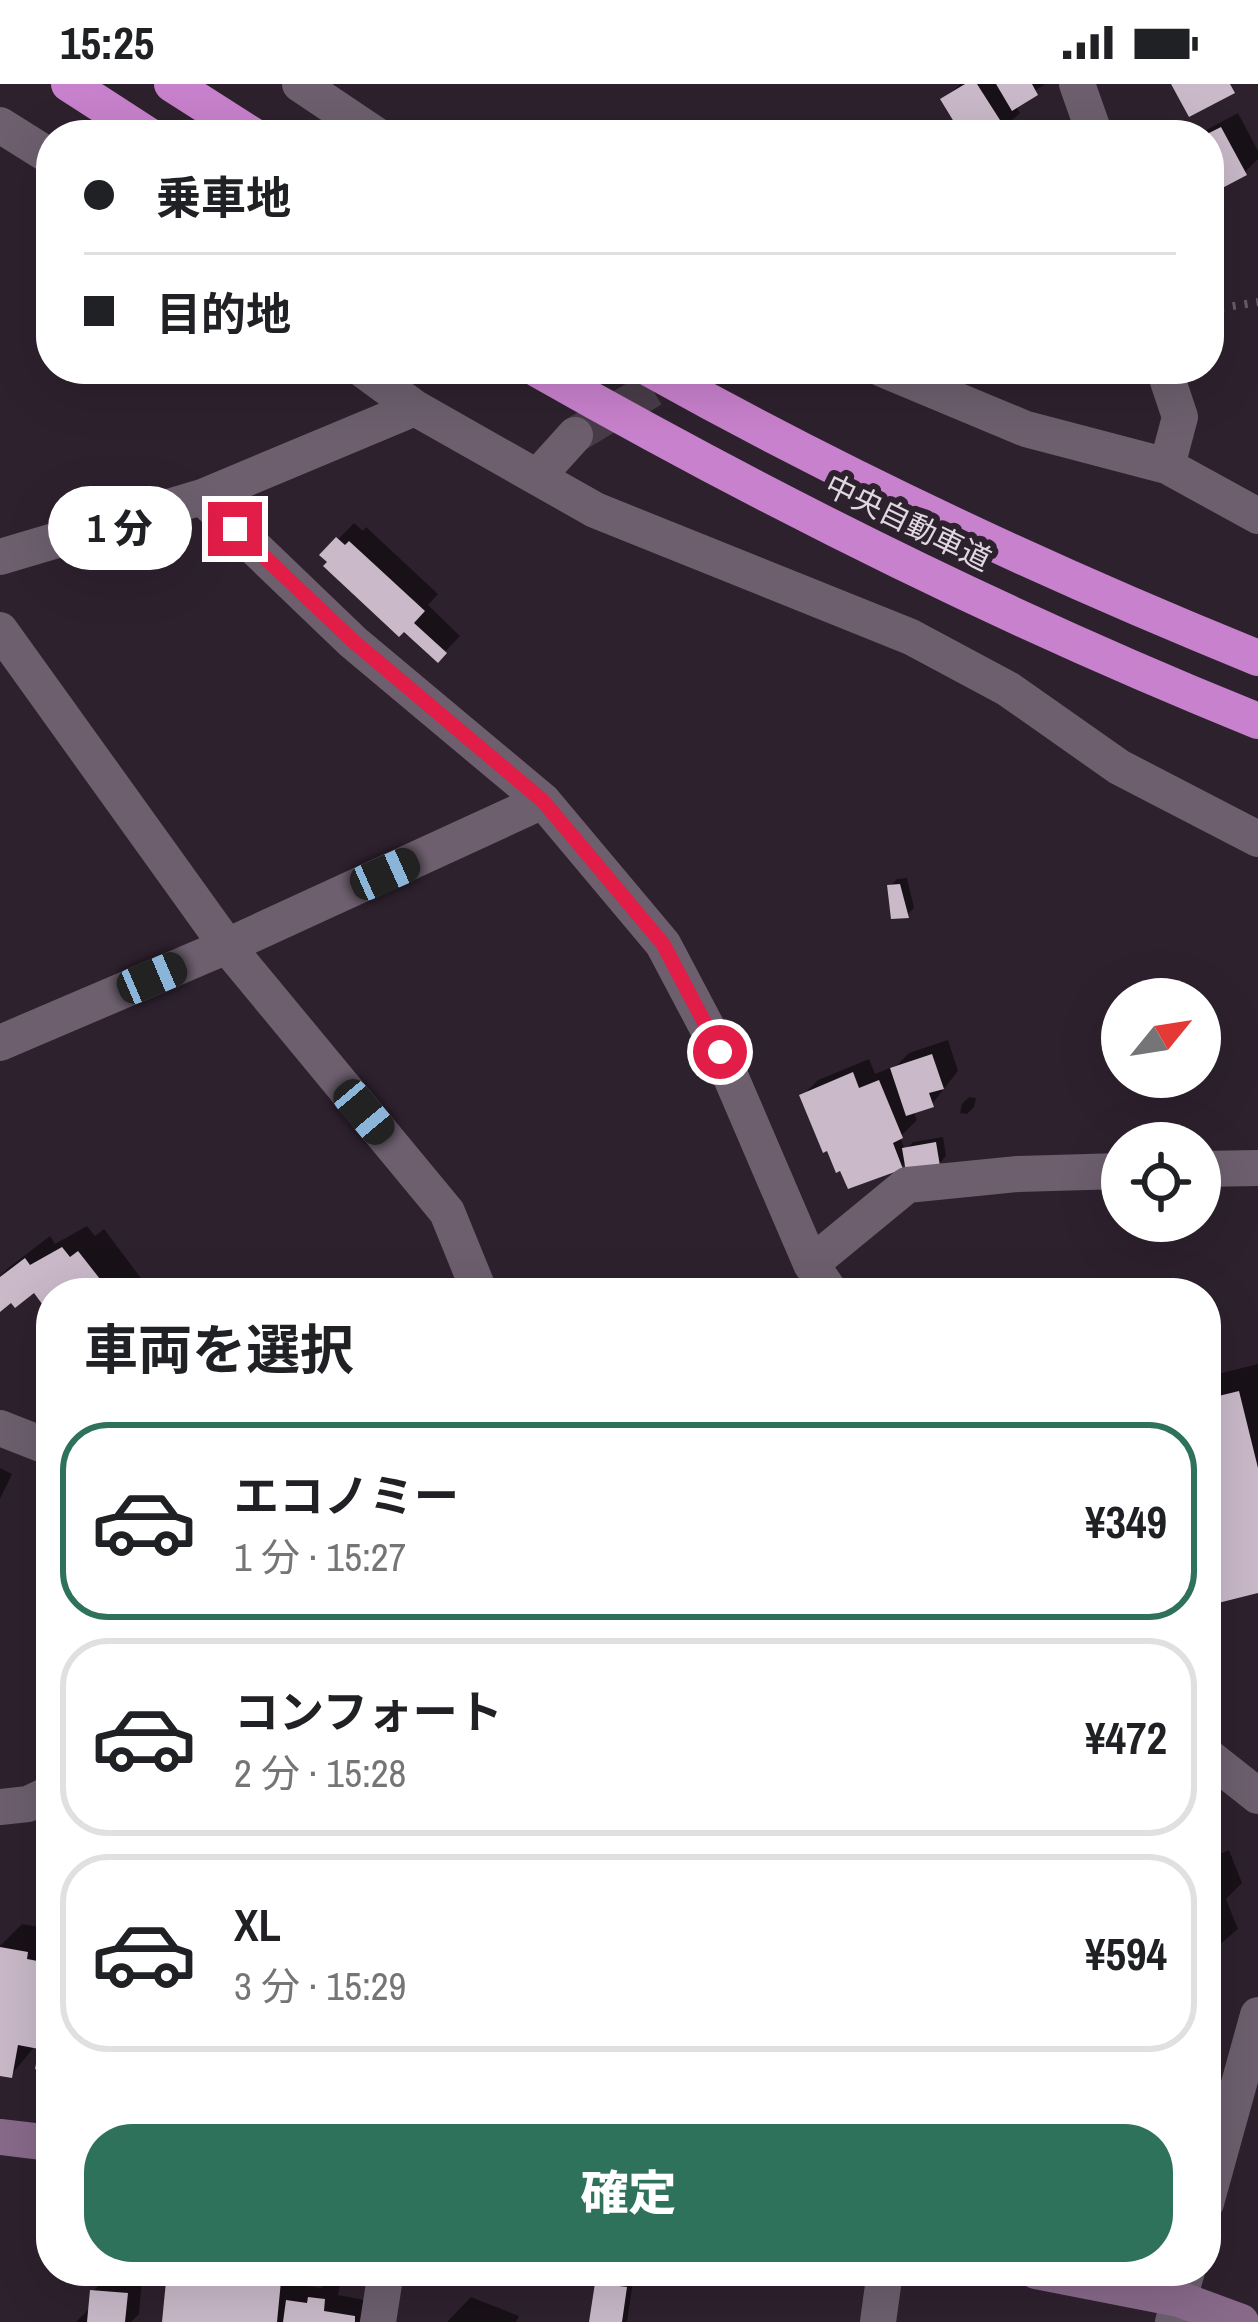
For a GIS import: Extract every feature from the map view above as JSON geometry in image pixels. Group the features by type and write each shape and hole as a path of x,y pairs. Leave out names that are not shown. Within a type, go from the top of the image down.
{"highway":[{"path":"69,84 125,120"},
{"path":"172,84 228,120"},
{"name":"中央自動車道","path":"563,384 865,544 1154,679 1258,721"},
{"name":"中央自動車道","path":"679,384 886,491 1258,658"}],"street":[{"path":"301,84 354,120"},
{"path":"1077,84 1089,120"},
{"path":"0,125 36,148"},
{"path":"382,384 415,408 595,509 911,637 1008,689 1119,767 1258,838"},
{"path":"918,384 1026,429 1167,466 1258,516"},
{"path":"1167,466 1180,417 1169,384"},
{"path":"0,557 202,497 415,408"},
{"path":"538,476 575,435"},
{"path":"202,497 353,641 543,801 663,944 720,1052 821,1278"},
{"path":"0,630 227,946 447,1212 474,1278"},
{"path":"0,1043 227,946 543,801"},
{"path":"1221,1169 1258,1168"},
{"path":"822,1278 907,1185 1101,1172"},
{"path":"0,1428 36,1442"},
{"path":"1221,1767 1258,1796"},
{"path":"0,1807 36,1800"},
{"path":"1221,2149 1258,2015"},
{"path":"0,2137 36,2141"},
{"path":"378,2322 384,2286"},
{"path":"878,2322 883,2286"},
{"path":"1119,2286 1180,2297 1241,2322"}],"path":[{"path":"1224,308 1258,302"}],"building":[{"path":"965,84 977,84 1000,120 953,120 940,99"},
{"path":"996,84 1032,84 1038,95 1012,111"},
{"path":"1171,84 1230,84 1235,93 1189,117"},
{"path":"1224,133 1247,175 1224,187"},
{"path":"336,537 345,545 349,541 425,611 414,623 447,653 438,663 404,632 399,637 323,566 327,562 319,555"},
{"path":"900,884 909,918 891,919 887,885"},
{"path":"932,1054 944,1089 929,1093 934,1107 906,1116 890,1068"},
{"path":"853,1072 859,1088 879,1080 903,1138 893,1143 903,1169 848,1189 827,1151 823,1153 799,1095"},
{"path":"936,1142 940,1166 906,1172 902,1148"},
{"path":"62,1247 70,1257 78,1251 99,1278 36,1278 36,1296 15,1308 11,1303 0,1312 0,1277 25,1258 30,1265"},
{"path":"1239,1391 1258,1468 1258,1593 1221,1602 1221,1395"},
{"path":"0,1947 28,1952 27,1959 36,1961 36,2048 18,2045 12,2078 0,2076"},
{"path":"166,2286 281,2286 277,2322 162,2322"},
{"path":"595,2286 627,2287 622,2322 589,2322"},
{"path":"90,2290 128,2293 125,2322 87,2322"},
{"path":"308,2297 325,2299 324,2311 355,2316 355,2322 283,2322 286,2300 307,2303"}],"tunnel":[{"path":"575,435 661,384"}],"route":[{"path":"235,529 353,641 543,801 663,944 720,1052"}]}
